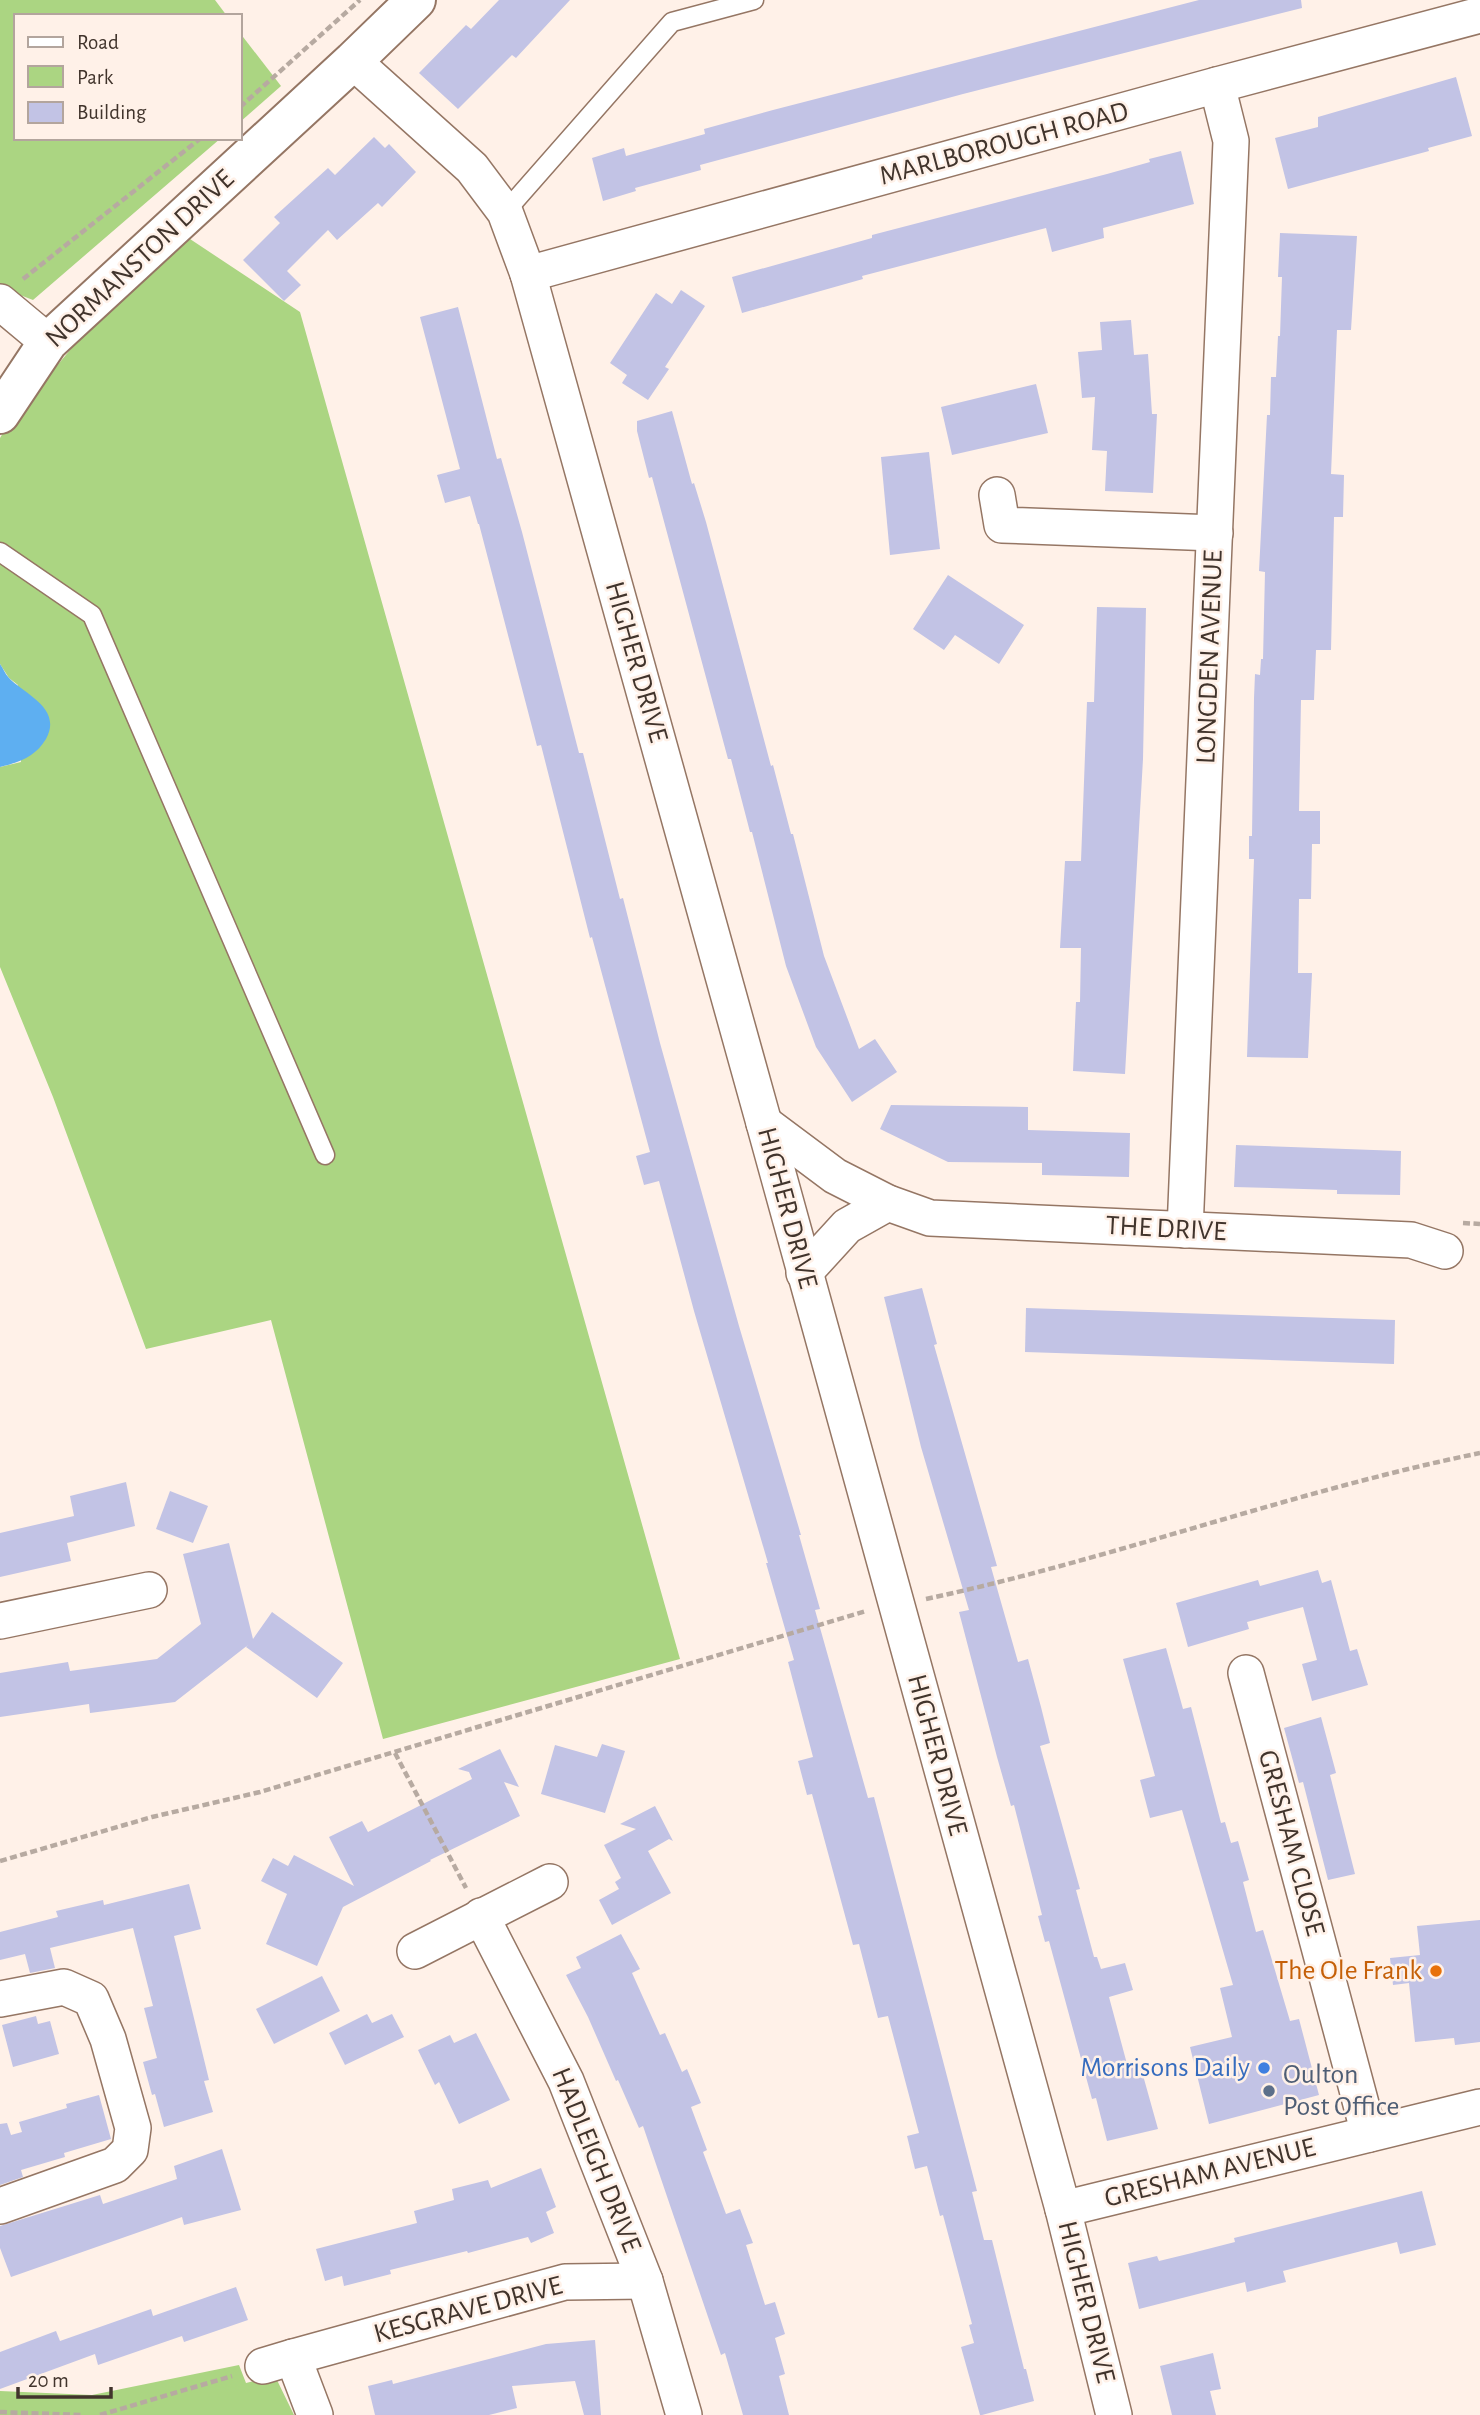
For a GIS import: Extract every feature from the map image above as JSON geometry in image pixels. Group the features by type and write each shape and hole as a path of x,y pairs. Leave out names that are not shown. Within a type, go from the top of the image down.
{"highway":[{"name":"NORMANSTON DRIVE","path":"0,414 48,342 416,0"}],"street":[{"name":"MARLBOROUGH ROAD","path":"528,274 1217,85 1480,16"},
{"name":"HIGHER DRIVE","path":"353,61 472,168 505,212 528,274 1063,2209 1114,2415"},
{"name":"LONGDEN AVENUE","path":"1185,1230 1231,141 1217,85"},
{"path":"11,291 48,342"},
{"path":"997,495 1002,526 1215,533"},
{"name":"THE DRIVE","path":"764,1122 835,1176 888,1203 930,1218 1412,1240 1446,1251"},
{"path":"804,1273 847,1226 888,1203"},
{"path":"0,1621 149,1590"},
{"name":"GRESHAM CLOSE","path":"1246,1673 1369,2134"},
{"path":"415,1951 550,1882"},
{"name":"HADLEIGH DRIVE","path":"481,1916 565,2081 645,2281 684,2415"},
{"path":"0,1998 64,1987 98,1990 108,2039 133,2128 130,2150 115,2165 0,2206"},
{"name":"GRESHAM AVENUE","path":"1063,2209 1480,2107"},
{"name":"KESGRAVE DRIVE","path":"278,2362 565,2282 645,2281"},
{"path":"278,2362 315,2415"}],"lane":[{"path":"505,212 672,22 754,0"},
{"path":"0,552 92,615 325,1155"}],"path":[{"path":"242,105 360,0"},
{"path":"11,291 199,140"},
{"path":"0,1861 152,1816 260,1792 860,1612 1070,1563 1339,1486 1480,1453"},
{"path":"395,1752 481,1916"},
{"path":"100,2415 278,2362"},
{"path":"0,2412 82,2415"}],"green space":[{"path":"0,0 215,0 226,14 14,14 14,140 219,140 33,300 2,288 0,290"},
{"path":"242,36 281,86 242,120"},
{"path":"190,239 300,312 680,1659 383,1739 271,1320 146,1349 53,1097 0,967 0,767 21,762 18,685 9,678 0,664 0,438 75,344"},
{"path":"239,2365 246,2383 275,2376 294,2415 0,2415 0,2391 92,2395"}],"water":[{"path":"0,664 9,678 46,710 50,728 42,745 32,754 0,767"}],"building":[{"path":"499,0 570,0 516,58 512,55 458,109 419,73 466,25 471,29"},
{"path":"1199,0 1301,0 1302,8 963,94 700,165 701,170 635,188 636,191 603,201 592,158 624,148 626,156 705,134 704,129 773,110"},
{"path":"1456,77 1472,136 1428,148 1429,151 1288,189 1275,138 1318,127 1318,117"},
{"path":"374,137 385,148 389,144 416,172 382,207 378,203 337,240 328,230 287,271 301,285 284,301 243,260 280,223 274,217 328,168 335,175"},
{"path":"1181,151 1194,204 1103,228 1104,238 1052,252 1046,228 862,276 863,279 742,313 732,277 872,238 872,235 1107,174"},
{"path":"1280,233 1357,236 1351,330 1337,330 1331,474 1344,475 1343,517 1334,517 1331,650 1316,650 1314,700 1301,700 1299,811 1320,811 1320,844 1312,844 1311,899 1299,899 1298,973 1312,973 1308,1058 1247,1057 1254,859 1249,859 1249,836 1252,836 1254,698 1255,674 1260,675 1263,659 1265,572 1259,571 1267,415 1270,415 1271,377 1276,377 1280,336"},
{"path":"681,290 705,306 665,367 669,369 648,400 622,383 627,375 610,363 656,293 672,304"},
{"path":"458,307 497,459 501,458 522,532 579,753 583,753 620,899 623,898 660,1043 739,1326 801,1535 820,1609 815,1610 868,1798 874,1797 977,2191 972,2192 984,2240 992,2240 1034,2401 982,2415 961,2347 974,2343 969,2325 972,2324 927,2166 915,2169 907,2136 919,2133 888,2016 878,2018 859,1944 853,1945 812,1794 807,1795 798,1761 813,1757 788,1662 794,1660 659,1181 644,1185 636,1156 650,1152 592,937 590,938 541,745 537,746 479,524 470,496 445,503 437,475 460,469 420,317"},
{"path":"1131,320 1134,355 1148,354 1152,414 1157,414 1153,493 1105,491 1107,451 1092,450 1095,397 1082,398 1078,352 1102,350 1100,322"},
{"path":"1036,384 1048,433 952,455 941,407"},
{"path":"672,411 692,484 694,483 706,522 824,956 859,1049 875,1039 897,1072 852,1102 816,1047 786,966 752,832 731,759 728,759 652,477 649,478 637,421"},
{"path":"929,452 940,549 890,555 881,457"},
{"path":"948,575 1024,625 999,664 955,635 944,650 913,629"},
{"path":"1097,607 1146,608 1143,759 1125,1074 1073,1071 1076,1002 1080,1002 1081,948 1060,948 1065,861 1081,861 1087,702 1094,702"},
{"path":"891,1105 1028,1107 1028,1130 1130,1133 1129,1177 1042,1175 1042,1163 948,1162 880,1129"},
{"path":"1236,1145 1401,1151 1400,1195 1234,1187"},
{"path":"922,1288 937,1344 934,1345 997,1566 991,1567 1018,1662 1028,1659 1041,1707 1050,1743 1040,1746 1080,1889 1076,1890 1094,1957 1097,1957 1101,1969 1125,1963 1133,1990 1109,1997 1127,2064 1139,2061 1158,2129 1107,2141 1096,2098 1092,2099 1049,1941 1045,1942 1038,1916 1042,1915 1014,1805 1011,1806 997,1757 959,1612 969,1610 921,1447 884,1297"},
{"path":"1026,1308 1395,1320 1394,1364 1025,1352"},
{"path":"126,1482 135,1526 67,1543 71,1561 0,1577 0,1533 74,1516 70,1496"},
{"path":"170,1491 208,1506 193,1543 156,1529"},
{"path":"229,1543 253,1639 272,1612 343,1663 317,1698 246,1647 248,1645 175,1702 90,1713 89,1704 0,1717 0,1673 68,1662 70,1671 157,1659 201,1624 183,1554"},
{"path":"1318,1570 1322,1583 1331,1580 1350,1651 1357,1649 1368,1685 1312,1701 1302,1664 1317,1660 1303,1607 1247,1622 1249,1629 1188,1647 1176,1603 1258,1580 1260,1586"},
{"path":"1166,1648 1183,1709 1191,1707 1221,1823 1225,1822 1231,1843 1238,1841 1249,1880 1243,1882 1256,1932 1263,1930 1290,2021 1299,2019 1319,2095 1209,2124 1190,2047 1232,2037 1220,1988 1233,1985 1182,1810 1150,1818 1140,1780 1155,1776 1123,1659"},
{"path":"1321,1717 1336,1773 1330,1775 1355,1874 1328,1880 1303,1782 1299,1783 1284,1728"},
{"path":"602,1744 625,1751 605,1813 541,1794 555,1745 597,1757"},
{"path":"500,1749 519,1787 504,1782 520,1816 343,1907 317,1966 266,1944 287,1894 261,1881 273,1858 288,1866 294,1855 354,1886 329,1837 362,1821 368,1832 472,1779 469,1772 458,1769"},
{"path":"655,1806 673,1841 669,1839 648,1851 671,1893 612,1925 599,1900 619,1889 615,1882 621,1878 604,1845 636,1829 620,1824"},
{"path":"189,1884 201,1929 174,1936 209,2080 204,2081 213,2112 164,2127 143,2062 157,2058 144,2008 153,2006 133,1928 50,1948 55,1968 30,1973 25,1954 0,1960 0,1932 58,1917 56,1911 103,1900 104,1905"},
{"name":"The Ole Frank","path":"1480,1920 1480,2042 1455,2045 1454,2038 1415,2042 1409,1983 1393,1985 1390,1958 1420,1955 1417,1926"},
{"path":"621,1934 640,1969 632,1973 660,2035 665,2033 682,2072 687,2069 701,2103 691,2107 707,2150 703,2152 726,2214 740,2209 753,2243 746,2245 765,2305 775,2302 785,2334 775,2338 785,2374 779,2376 789,2415 743,2415 725,2353 721,2355 643,2126 639,2128 566,1975 581,1968 576,1957"},
{"path":"322,1976 340,2011 274,2044 256,2009"},
{"path":"367,2014 372,2023 392,2014 404,2037 345,2065 329,2033"},
{"path":"36,2016 38,2024 50,2021 59,2054 13,2067 2,2025"},
{"path":"476,2033 510,2100 459,2124 439,2082 435,2085 418,2050 450,2035 454,2043"},
{"path":"99,2095 111,2139 21,2170 23,2177 0,2185 0,2124 7,2123 11,2135 22,2132 19,2122"},
{"path":"222,2149 241,2210 184,2225 182,2217 11,2277 0,2248 0,2226 100,2195 103,2204 177,2179 174,2166"},
{"path":"541,2168 556,2207 546,2212 554,2233 531,2243 528,2237 390,2270 391,2274 344,2286 342,2276 325,2281 316,2249 417,2223 414,2211 454,2200 452,2189 488,2180 491,2188"},
{"path":"1422,2191 1436,2245 1400,2254 1397,2242 1283,2271 1286,2282 1247,2292 1245,2282 1139,2309 1128,2263 1157,2256 1159,2261 1192,2253 1235,2242 1234,2238"},
{"path":"236,2287 248,2320 184,2342 182,2336 98,2365 95,2354 0,2389 0,2352 56,2331 60,2341 151,2309 153,2316"},
{"path":"595,2340 601,2415 584,2415 575,2381 512,2386 517,2408 489,2415 375,2415 368,2386 392,2380 393,2384 546,2344"},
{"path":"1213,2353 1221,2389 1210,2391 1216,2415 1172,2415 1160,2366"}],"place":[{"name":"The Ole Frank","path":"1436,1971"},
{"name":"Morrisons Daily","path":"1264,2068"},
{"name":"Oulton Post Office","path":"1269,2091"}]}
